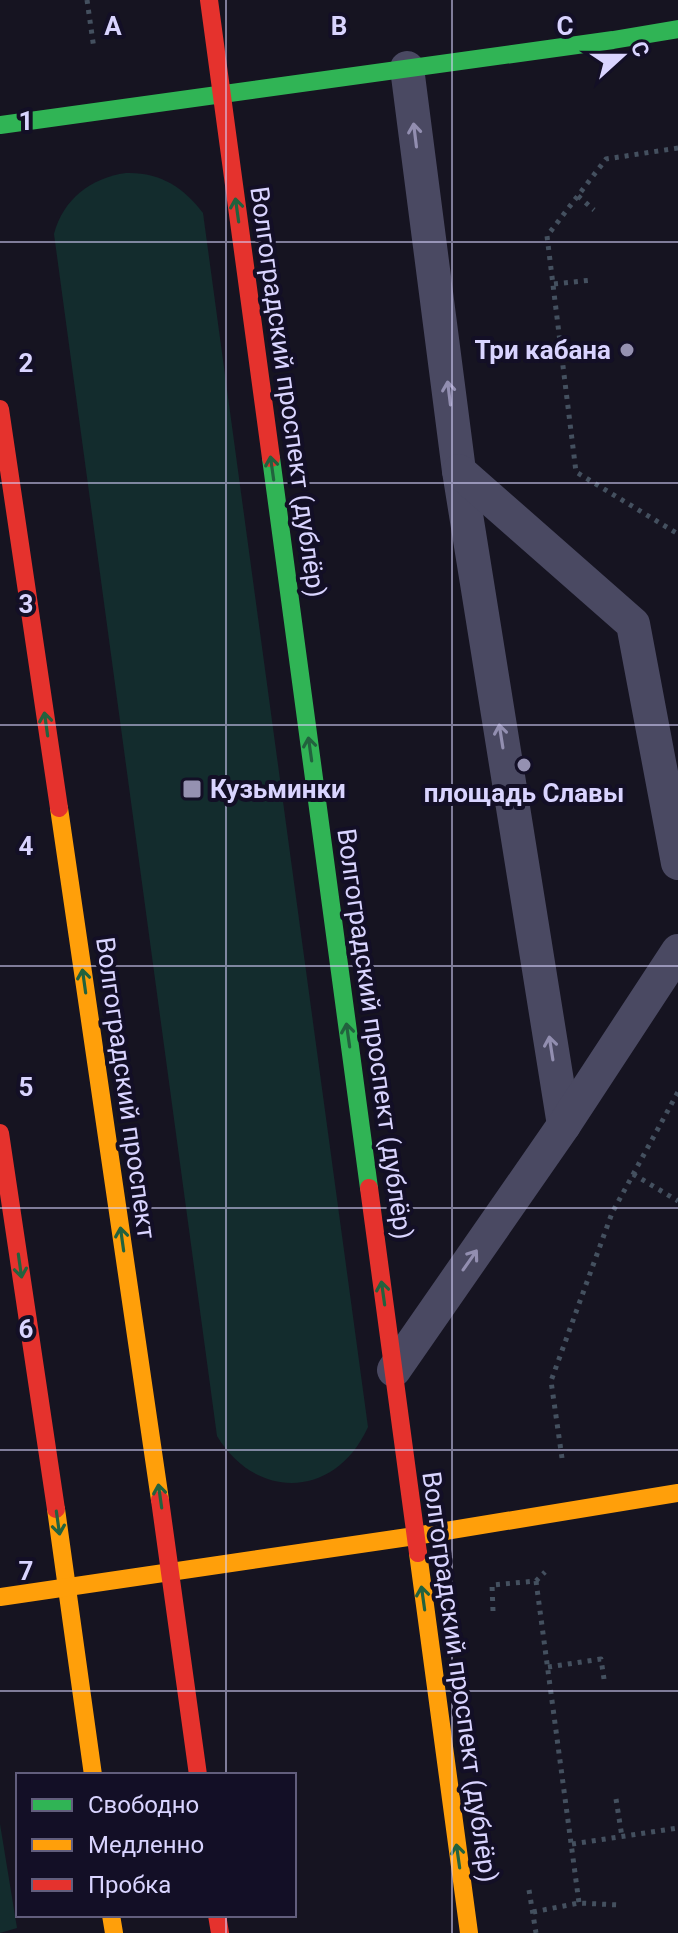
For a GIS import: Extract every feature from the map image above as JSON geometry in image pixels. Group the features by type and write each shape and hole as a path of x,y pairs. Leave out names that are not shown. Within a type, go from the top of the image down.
{"street":[{"name":"Волгоградский проспект (дублёр)","path":"209,0 469,1933"},
{"path":"0,125 678,29"},
{"name":"Волгоградский проспект","path":"0,409 198,1773"},
{"path":"0,1133 93,1773"},
{"path":"0,1597 415,1536 678,1493"}],"lane":[{"path":"407,68 459,471 564,1125"},
{"path":"459,471 633,624 678,863"},
{"path":"394,1370 564,1125 678,951"}],"path":[{"path":"87,0 94,49"},
{"path":"678,148 606,159 547,236 576,472 678,534"},
{"path":"578,196 594,210"},
{"path":"554,284 592,280"},
{"path":"493,1611 492,1585 536,1581 574,1544 551,1381 612,1213 678,1092"},
{"path":"633,1174 678,1201"},
{"path":"536,1581 579,1903"},
{"path":"548,1667 601,1659 604,1679"},
{"path":"616,1799 622,1837"},
{"path":"572,1844 678,1828"},
{"path":"529,1890 536,1933"},
{"path":"533,1912 579,1903 619,1905"}],"green space":[{"path":"126,173 150,175 170,183 203,213 368,1427 354,1450 337,1468 317,1478 296,1483 274,1481 253,1472 234,1457 217,1436 54,234 64,210 80,192 101,180"},
{"path":"0,1824 17,1928 0,1933"}],"traffic: fast":[{"path":"0,125 678,29"},
{"path":"271,458 369,1188"}],"traffic: slow":[{"path":"59,808 160,1500"},
{"path":"0,1597 415,1536 678,1493"},
{"path":"56,1509 93,1773"},
{"path":"418,1553 469,1933"},
{"path":"111,1917 114,1933"}],"traffic: jam":[{"path":"209,0 271,458"},
{"path":"0,409 59,808"},
{"path":"0,1133 56,1509"},
{"path":"369,1188 418,1553"},
{"path":"160,1500 198,1773"},
{"path":"217,1917 220,1933"}],"place":[{"name":"Три кабана","path":"627,350"},
{"name":"площадь Славы","path":"524,765"},
{"name":"Кузьминки","path":"192,789"}]}
